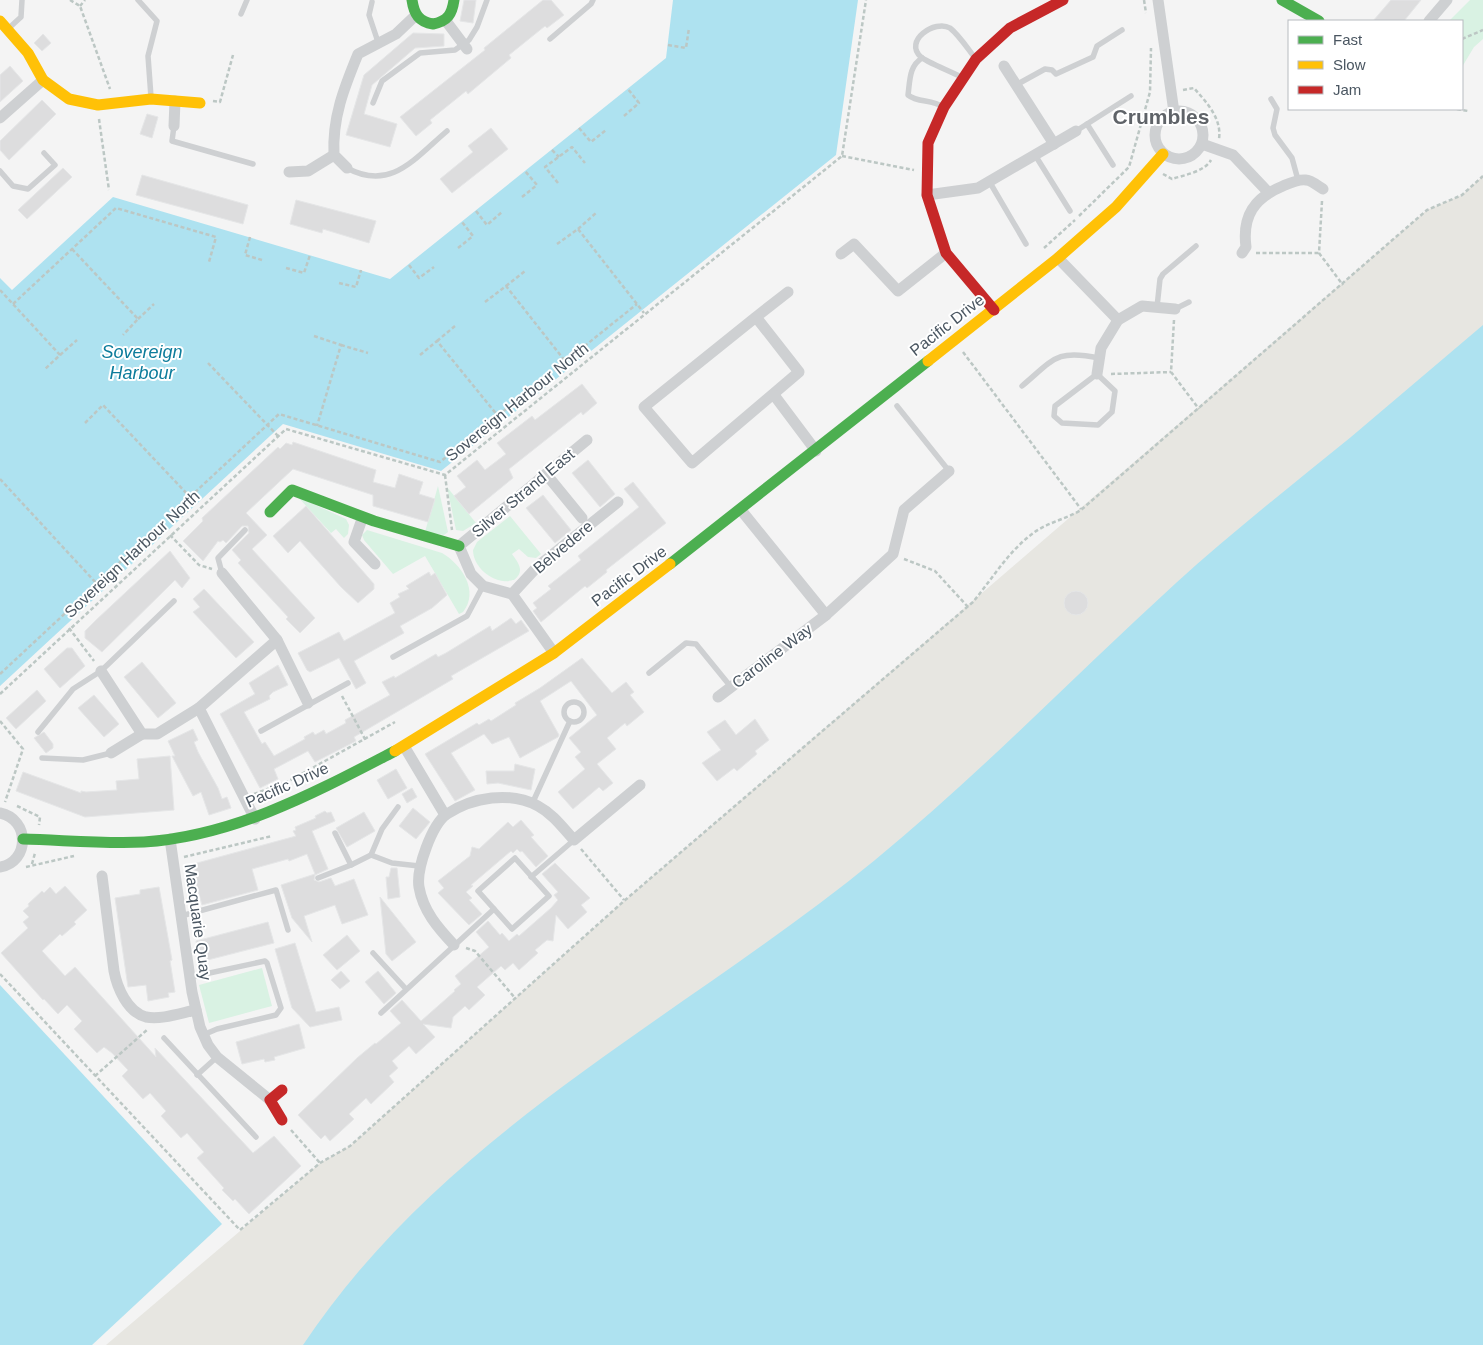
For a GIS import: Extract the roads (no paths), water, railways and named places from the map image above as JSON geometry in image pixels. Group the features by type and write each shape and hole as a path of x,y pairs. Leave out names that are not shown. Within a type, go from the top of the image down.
{"street":[{"path":"412,0 415,16 423,23 430,25 446,21 452,14 454,0"},
{"path":"994,310 946,253 927,196 928,143 944,107 976,60 1010,28 1063,0"},
{"path":"1158,0 1174,112"},
{"path":"1282,0 1315,20"},
{"path":"1430,20 1447,0"},
{"path":"347,168 334,155 334,122 358,54 396,34 415,16"},
{"path":"446,21 466,47"},
{"path":"4,26 28,53 43,80 68,99 98,105 151,99 200,104"},
{"path":"1004,66 1054,144"},
{"path":"0,118 43,80"},
{"path":"174,126 175,101"},
{"path":"1174,112 1183,112 1197,120 1203,135 1202,144 1194,154 1182,160 1163,154 1157,146 1155,129 1166,115 1174,112"},
{"path":"927,196 978,188 1076,131"},
{"path":"1202,144 1233,155 1268,192"},
{"name":"Pacific Drive","path":"23,840 143,842 170,839 255,819 332,784 404,746 554,653 741,510 1058,258 1116,207 1163,154"},
{"path":"289,172 308,171 334,155"},
{"path":"1242,253 1246,247 1244,233 1250,210 1268,192 1298,180 1308,180 1323,189"},
{"path":"841,254 854,244 898,291 946,253"},
{"path":"1058,258 1118,320"},
{"path":"756,317 799,372 774,396 692,463 644,407 756,317 788,292"},
{"path":"1097,374 1101,348 1118,320 1142,306 1175,309"},
{"path":"774,396 816,451"},
{"name":"Silver Strand East","path":"458,546 587,440"},
{"name":"Caroline Way","path":"718,697 826,615 893,554 904,510 948,471"},
{"path":"546,474 582,518"},
{"path":"270,512 292,490 362,519 409,535 458,546 470,574 483,586 512,594 554,653"},
{"name":"Belvedere","path":"512,594 537,566 618,502"},
{"name":"Caroline Way","path":"741,510 826,615"},
{"path":"362,519 354,542 375,564"},
{"path":"222,573 277,640 308,703"},
{"path":"111,753 142,734 157,734 199,708 277,640"},
{"path":"101,671 142,734"},
{"path":"199,708 255,819"},
{"path":"404,746 445,815"},
{"path":"454,945 436,926 424,906 419,886 419,866 424,851 445,815 474,801 498,797 520,800 532,804 554,818 574,840 640,785"},
{"path":"0,867 11,863 18,857 23,840 18,824 2,808"},
{"name":"Macquarie Quay","path":"170,839 196,1010 203,1035 217,1056 270,1100 282,1120"},
{"path":"102,876 114,971 117,984 128,1004 145,1017 170,1016 196,1010"},
{"path":"270,1100 282,1090"}],"lane":[{"path":"4,26 21,17 22,0"},
{"path":"138,0 157,22 148,56 151,99"},
{"path":"241,14 246,0"},
{"path":"373,103 382,81 420,53 448,51 466,47 477,27 487,0"},
{"path":"550,39 591,4 593,0"},
{"path":"372,2 369,15 378,42"},
{"path":"963,78 922,58 916,49 915,43 920,36 939,26 949,28 976,60"},
{"path":"1016,85 1045,68 1052,70 1056,74 1093,57 1097,46 1122,30"},
{"path":"922,58 915,62 911,71 908,95 913,99 936,102 944,107"},
{"path":"1076,131 1131,96"},
{"path":"1271,99 1277,109 1273,128 1275,135 1292,158 1298,180"},
{"path":"1087,124 1113,165"},
{"path":"174,126 172,141 253,164"},
{"path":"347,168 371,177 388,176 396,173 447,131"},
{"path":"0,171 13,186 28,189 55,165 44,153"},
{"path":"1035,155 1070,211"},
{"path":"989,181 1026,244"},
{"path":"1157,307 1160,279 1163,274 1196,246"},
{"path":"1175,309 1189,302"},
{"path":"1022,386 1058,356 1078,354 1100,358"},
{"path":"1097,374 1116,391 1112,412 1098,425 1062,423 1054,416 1054,406 1097,374"},
{"path":"897,406 948,471"},
{"path":"222,573 218,558 245,530"},
{"path":"393,657 467,616 483,586"},
{"path":"38,732 73,689 101,671 174,601"},
{"path":"649,673 686,643 691,642 696,644 731,687"},
{"path":"261,731 308,703 348,683"},
{"path":"532,804 570,721"},
{"path":"42,758 84,760 111,753"},
{"path":"318,878 371,855 382,829 398,807"},
{"path":"335,833 351,865"},
{"path":"531,877 574,840"},
{"path":"371,855 392,863 419,866"},
{"path":"515,858 531,877 549,896 512,929 478,891 515,858"},
{"path":"181,916 276,890 288,930"},
{"path":"381,1013 494,909"},
{"path":"372,954 406,990"},
{"path":"191,978 265,961 281,1008 276,1014 217,1029 203,1035"},
{"path":"164,1038 256,1137"},
{"path":"197,1075 217,1056"}],"water":[{"name":"Sovereign Harbour","path":"673,0 858,0 836,155 441,471 283,424 0,686 0,278 12,290 113,197 390,279 666,58"},
{"path":"1483,325 1483,1345 303,1345 361,1269 426,1201 496,1139 570,1082 800,918 875,860 953,793 1197,564"},
{"path":"0,985 222,1224 92,1345 0,1345"}],"district":[{"name":"Crumbles","path":"1161,116"}]}
